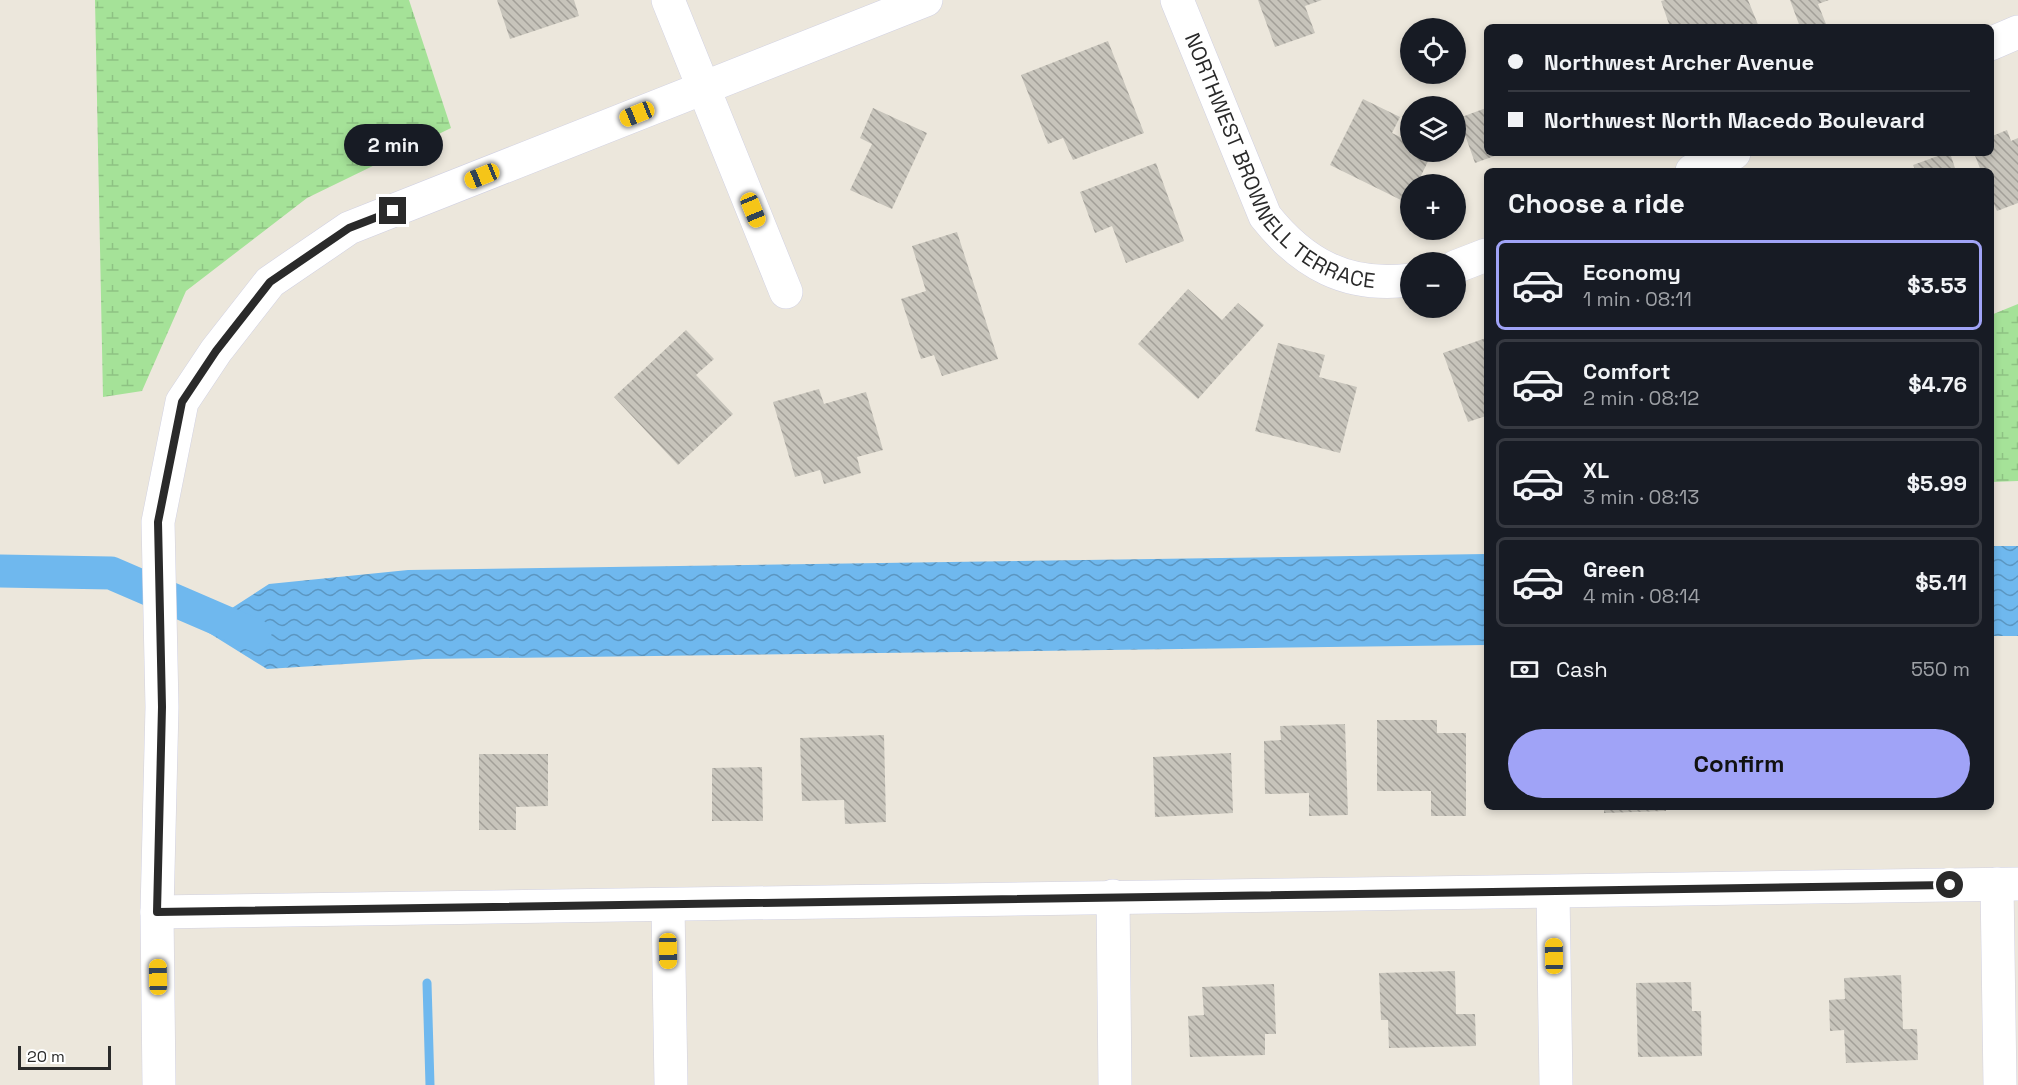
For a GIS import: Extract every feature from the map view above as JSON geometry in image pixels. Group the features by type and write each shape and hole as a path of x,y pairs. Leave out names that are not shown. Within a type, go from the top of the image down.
{"street":[{"path":"668,0 786,292"},
{"path":"159,1085 157,912 162,707 158,522 182,402 216,351 270,282 349,228 926,0"},
{"name":"NORTHWEST BROWNELL TERRACE","path":"1177,0 1265,216 1299,253 1338,273 1386,282 1400,281"},
{"path":"1994,42 2018,32"},
{"path":"1699,168 1727,156"},
{"path":"1466,263 1484,256"},
{"path":"157,912 2007,884 2000,1085"},
{"path":"1553,892 1556,1085"},
{"path":"1113,896 1115,1085"},
{"path":"668,906 671,1085"}],"green space":[{"path":"95,0 409,0 451,128 307,198 186,291 142,391 103,397"},
{"path":"2018,304 2018,481 1994,482 1994,314"}],"water":[{"path":"1994,546 2018,546 2018,636 1994,636"},
{"path":"1484,554 1484,645 424,659 267,669 201,628 269,584 408,570"}],"building":[{"path":"497,0 574,0 579,16 510,39"},
{"path":"1258,0 1322,0 1305,6 1315,33 1275,47"},
{"path":"1748,0 1758,24 1669,24 1661,1"},
{"path":"1790,0 1829,0 1818,4 1826,24 1799,24"},
{"path":"1108,41 1144,133 1073,160 1063,138 1048,144 1021,75"},
{"path":"1363,99 1400,117 1392,133 1400,137 1400,162 1428,162 1422,174 1400,174 1400,200 1330,165"},
{"path":"873,108 927,133 892,209 850,190 872,144 860,138"},
{"path":"1484,109 1484,156 1495,156 1475,163 1466,138 1466,115"},
{"path":"2007,130 2011,141 2018,138 2018,203 1997,211 1994,204 1994,168 1980,168 1975,156 1994,156 1994,135"},
{"path":"1938,156 1951,156 1955,168 1914,168 1913,165"},
{"path":"1156,163 1184,241 1126,263 1112,226 1095,233 1080,192"},
{"path":"957,232 998,359 942,376 934,355 921,359 901,299 926,291 912,246"},
{"path":"1188,289 1222,320 1238,303 1264,325 1198,399 1138,344"},
{"path":"686,330 714,359 696,375 733,414 678,465 614,397"},
{"path":"1484,339 1484,417 1468,422 1443,353"},
{"path":"1278,343 1325,355 1319,377 1357,387 1340,453 1255,431"},
{"path":"819,389 824,404 866,392 883,450 857,457 861,473 824,484 820,470 795,477 773,402"},
{"path":"1377,720 1437,720 1437,733 1466,733 1466,816 1431,816 1431,791 1377,791"},
{"path":"1345,724 1348,815 1309,816 1309,793 1265,794 1264,741 1281,740 1280,726"},
{"path":"884,735 886,822 845,824 844,800 802,801 800,738"},
{"path":"1231,753 1233,813 1155,817 1153,757"},
{"path":"479,754 548,754 548,806 516,807 516,830 479,830"},
{"path":"762,767 763,821 712,821 712,768"},
{"path":"1604,810 1666,810 1666,811 1604,813"},
{"path":"1455,971 1456,1014 1475,1014 1476,1046 1389,1048 1388,1020 1381,1020 1379,973"},
{"path":"1901,975 1903,1029 1917,1029 1918,1060 1846,1063 1844,1030 1830,1031 1829,1000 1845,999 1844,978"},
{"path":"1691,982 1692,1011 1701,1011 1702,1056 1638,1057 1636,983"},
{"path":"1274,984 1276,1034 1265,1034 1265,1055 1190,1057 1188,1016 1204,1015 1202,987"}],"waterway":[{"path":"0,571 111,573 255,635"},
{"path":"427,983 430,1085"}],"route":[{"path":"393,211 349,228 270,282 216,351 182,402 158,522 162,707 157,912 1950,885"}]}
